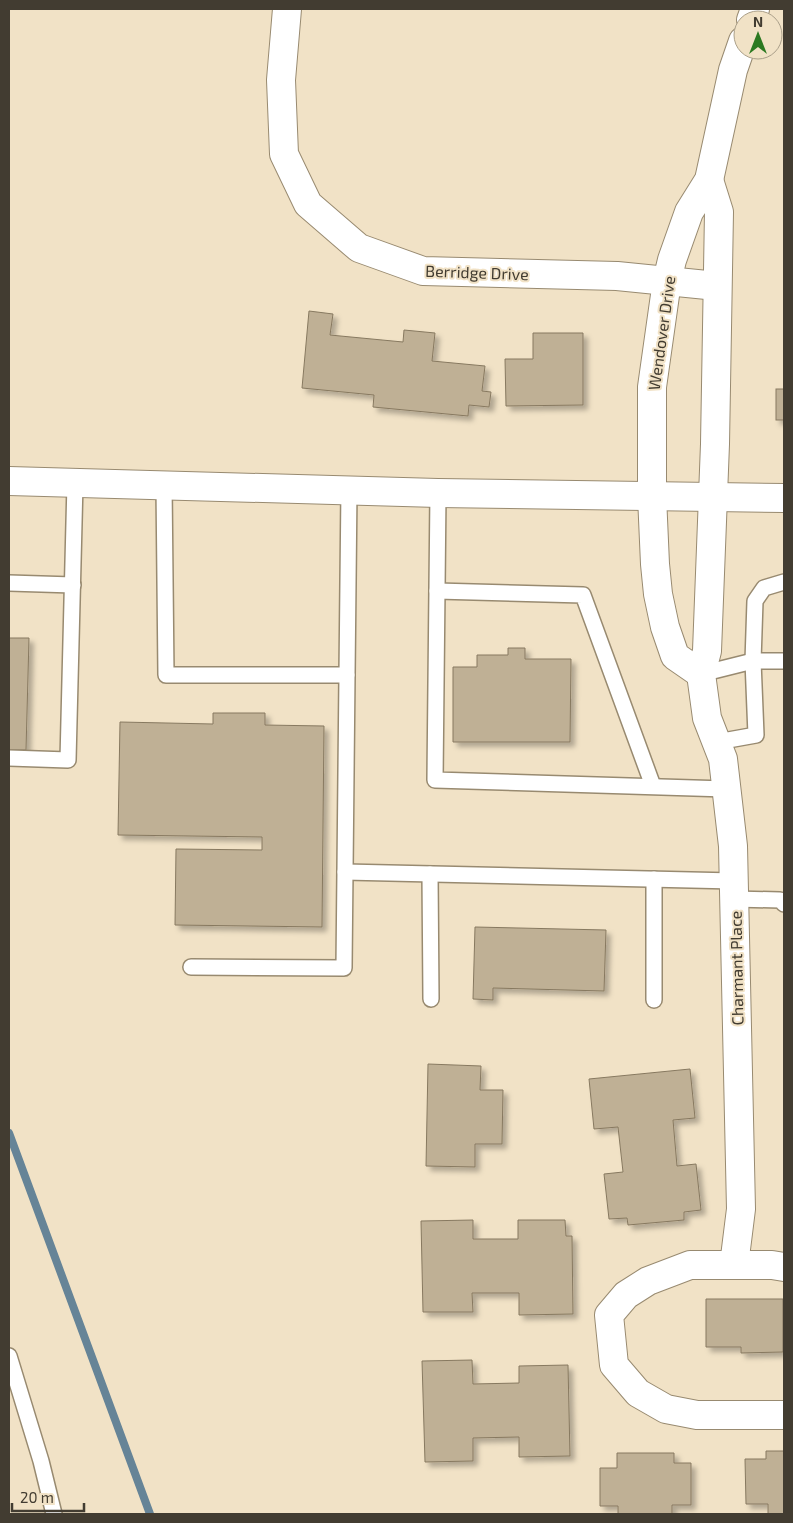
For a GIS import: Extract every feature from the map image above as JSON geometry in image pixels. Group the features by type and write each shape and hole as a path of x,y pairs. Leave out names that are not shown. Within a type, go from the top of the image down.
{"street":[{"name":"Berridge Drive","path":"287,9 280,80 284,154 308,204 359,248 423,271 617,276 717,286"},
{"name":"Wendover Drive","path":"652,496 652,386 667,281 688,212 709,180 732,70 736,60"},
{"path":"709,180 720,212 713,498"},
{"path":"9,481 438,493 784,498"},
{"path":"652,496 655,564 658,594 665,627 675,656 701,674"},
{"name":"Charmant Place","path":"713,498 707,651 701,674 707,718 723,759 733,846 742,1209 734,1264"},
{"path":"784,1267 772,1264 690,1264 648,1281 626,1295 610,1315 614,1366 638,1393 666,1409 697,1415 784,1415"}],"lane":[{"path":"9,758 68,760 75,483"},
{"path":"164,485 166,676 346,675"},
{"path":"190,967 344,968 349,490"},
{"path":"438,493 435,780 726,789"},
{"path":"717,742 756,735 753,661 755,601 764,588 784,582"},
{"path":"9,583 73,585"},
{"path":"437,591 583,595 653,786"},
{"path":"701,674 753,661 784,661"},
{"path":"345,872 654,879 734,890 783,900"},
{"path":"430,874 431,999"},
{"path":"654,879 654,1000"},
{"path":"9,1356 41,1461 54,1514"}],"building":[{"path":"309,311 333,314 330,335 403,342 404,330 435,333 432,361 485,366 482,391 491,392 489,407 469,405 468,416 373,407 374,395 302,388"},
{"path":"533,333 583,333 583,405 506,406 505,359 533,359"},
{"path":"776,389 784,389 784,420 776,420"},
{"path":"9,638 29,638 26,750 9,750"},
{"path":"508,648 525,648 525,659 571,659 570,742 453,742 453,667 477,667 477,655 508,655"},
{"path":"213,713 265,713 265,725 324,726 322,927 175,925 176,849 262,850 262,837 118,835 120,722 213,724"},
{"path":"475,927 606,930 604,991 493,988 493,1000 473,999"},
{"path":"428,1064 481,1066 480,1090 503,1090 502,1144 475,1144 475,1167 426,1166"},
{"path":"690,1069 695,1118 673,1120 677,1166 696,1164 701,1210 684,1212 684,1220 628,1225 627,1218 609,1219 604,1174 623,1172 618,1127 594,1129 589,1079"},
{"path":"473,1220 473,1239 518,1239 518,1220 565,1220 566,1236 572,1236 573,1314 519,1315 519,1293 472,1293 473,1312 423,1312 421,1221"},
{"path":"706,1299 783,1299 783,1352 741,1353 741,1347 706,1347"},
{"path":"472,1360 473,1384 519,1383 519,1366 568,1365 570,1456 519,1457 519,1437 473,1438 473,1461 425,1462 422,1361"},
{"path":"766,1451 784,1451 784,1514 768,1514 768,1504 746,1504 745,1459 766,1459"},
{"path":"617,1453 674,1453 674,1463 691,1463 691,1505 672,1505 672,1514 618,1514 618,1506 600,1506 600,1468 617,1468"}],"waterway":[{"path":"9,1133 150,1514"}]}
